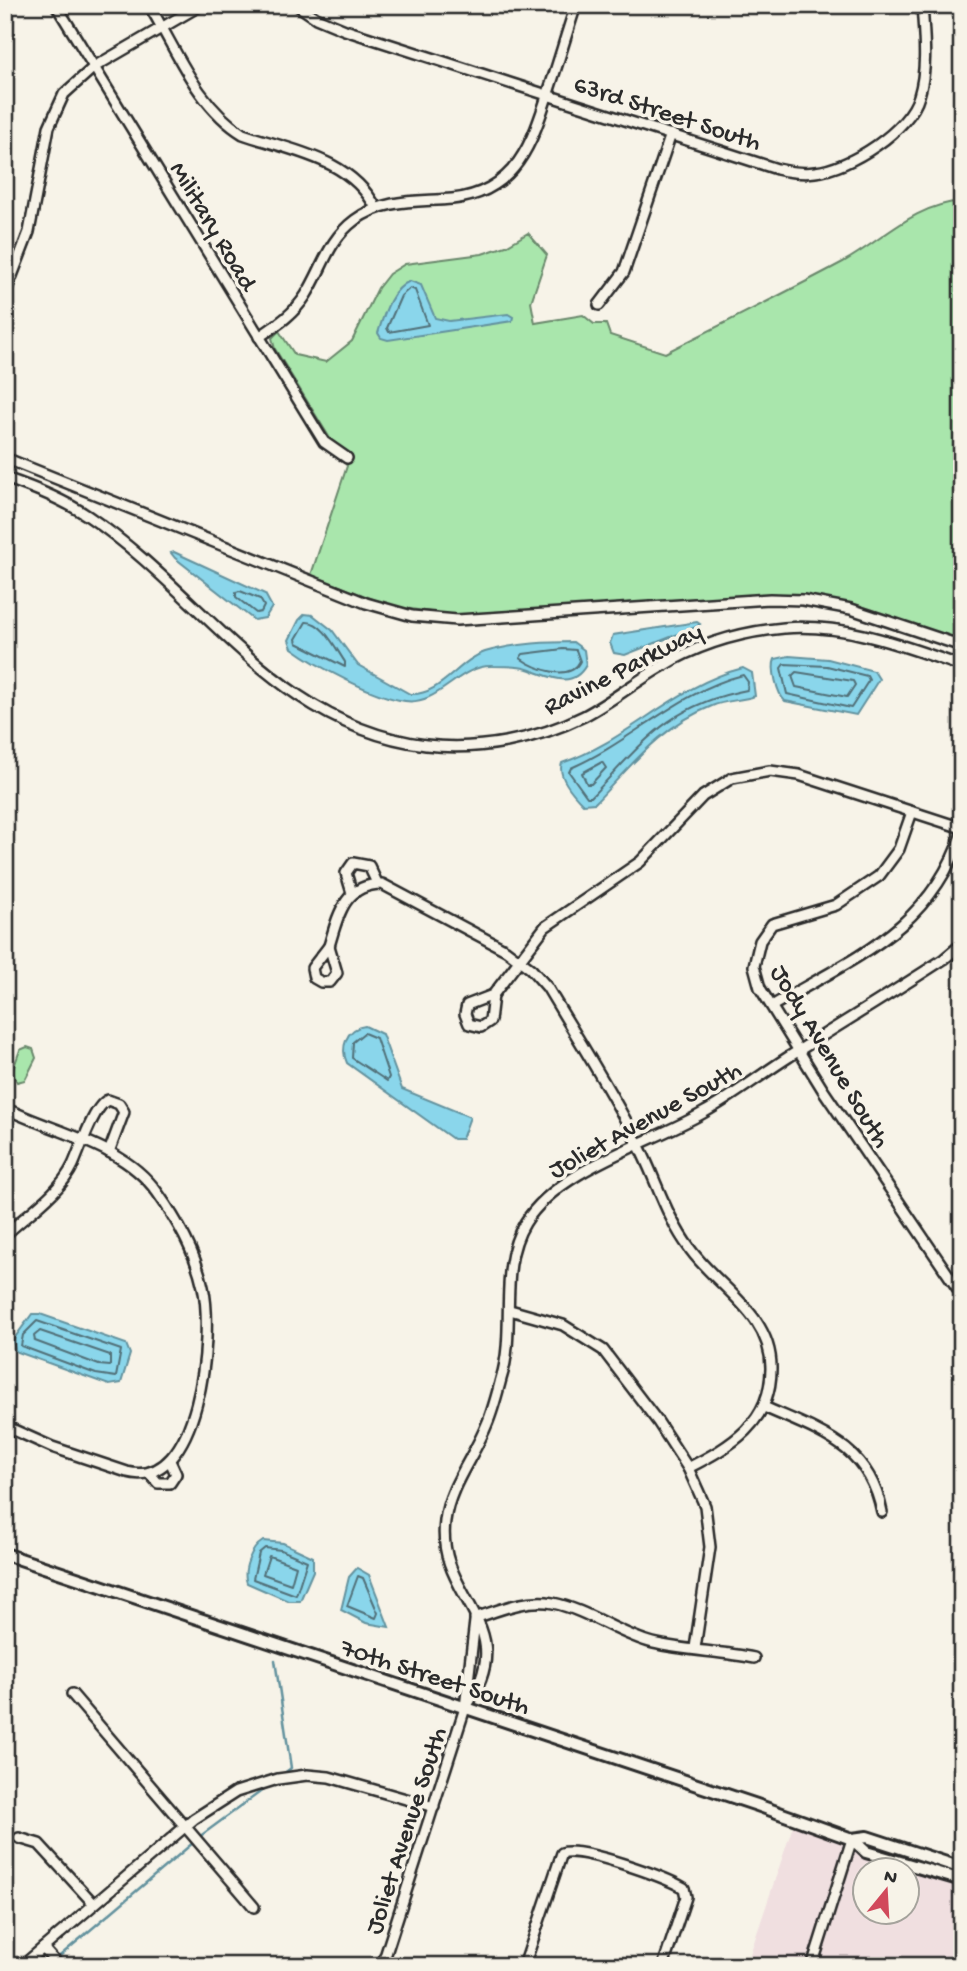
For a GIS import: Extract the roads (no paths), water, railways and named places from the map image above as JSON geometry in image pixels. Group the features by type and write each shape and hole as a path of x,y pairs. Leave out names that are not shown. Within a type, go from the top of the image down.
{"main road":[{"name":"70th Street South","path":"5,1554 852,1839 866,1852 962,1880"},
{"name":"70th Street South","path":"852,1839 867,1837 962,1868"}],"street":[{"name":"Military Road","path":"56,5 324,442 347,458"},
{"path":"149,5 200,92 230,126 243,134 338,167 364,189 376,208"},
{"path":"5,294 34,214 54,112 64,94 94,67 201,5"},
{"name":"63rd Street South","path":"297,5 316,18 345,30 790,172 817,172 832,168 866,151 902,127 919,99 925,60 922,5"},
{"path":"259,337 281,322 301,303 339,234 376,208 405,201 464,197 494,184 514,167 526,152 548,94 576,5"},
{"path":"599,305 624,272 671,134"},
{"name":"Ravine Parkway","path":"5,458 366,603 412,616 468,620 795,599 851,609 962,646"},
{"name":"Ravine Parkway","path":"5,478 55,497 101,525 298,697 347,724 396,740 465,746 536,734 597,708 685,654 717,641 764,631 812,628 853,632 962,666"},
{"path":"493,995 518,959 554,919 640,862 703,796 732,778 757,772 790,774 962,830 942,880 906,923 772,1006"},
{"name":"Jody Avenue South","path":"912,812 894,857 868,885 836,905 778,920 763,934 754,966 760,988 799,1051 962,1295"},
{"path":"352,893 346,873 353,863 369,866 377,883"},
{"path":"329,946 343,905 352,893 377,883 394,888 518,959 547,987 639,1145 667,1211 684,1241 749,1311 762,1329 771,1370 764,1407 750,1429 734,1443 688,1468"},
{"name":"Joliet Avenue South","path":"466,1708 482,1685 487,1666 485,1638 455,1574 445,1522 451,1497 491,1411 503,1373 513,1253 524,1224 545,1198 554,1192 702,1114 935,965 962,944"},
{"path":"5,1235 55,1190 71,1170 100,1104 114,1102 123,1108 124,1115 109,1152"},
{"path":"5,1108 109,1152 137,1171 157,1191 196,1259 209,1320 202,1383 192,1416 170,1461 150,1474 133,1474 52,1447 5,1426"},
{"path":"510,1310 563,1325 603,1350 658,1422 688,1468 705,1506 710,1547 695,1648"},
{"path":"764,1407 831,1437 847,1448 875,1482 882,1512"},
{"path":"150,1474 158,1483 167,1484 176,1474 170,1461"},
{"path":"475,1618 535,1602 552,1603 573,1609 624,1634 656,1644 754,1658"},
{"name":"Joliet Avenue South","path":"382,1966 466,1708 475,1618"},
{"path":"72,1694 254,1907"},
{"path":"22,1966 184,1826 236,1792 278,1779 307,1775 352,1781 434,1807"},
{"path":"19,1838 39,1844 94,1905"},
{"path":"812,1966 852,1839"},
{"path":"524,1966 562,1853 568,1851 681,1886 685,1896 663,1966"},
{"path":"43,1948 59,1966"}],"water":[{"path":"410,281 421,285 435,318 449,321 508,314 513,317 512,321 388,340 381,338 378,333 389,303 398,290"},
{"path":"174,552 265,594 272,607 265,618 254,620 175,558 171,553"},
{"path":"305,614 313,615 332,630 358,665 410,694 431,690 475,656 506,647 573,642 584,650 586,665 573,678 566,679 549,677 520,667 480,667 428,698 405,701 378,694 347,680 292,648 289,640 299,620"},
{"path":"697,622 700,624 696,627 625,655 614,653 610,643 613,635"},
{"path":"789,656 828,659 874,671 879,679 856,715 785,701 777,687 774,663 775,659"},
{"path":"743,668 752,673 755,696 717,704 677,724 648,748 595,803 583,804 567,785 562,774 562,763 609,741 695,687"},
{"path":"365,1026 382,1034 402,1089 470,1117 462,1139 453,1139 347,1063 344,1051 346,1040 353,1031"},
{"path":"32,1314 40,1314 126,1344 130,1354 121,1383 109,1385 15,1351 13,1340"},
{"path":"263,1541 283,1543 313,1557 313,1571 300,1601 288,1601 247,1583 249,1560"},
{"path":"357,1568 369,1575 389,1627 366,1623 341,1610 349,1577"}],"waterway":[{"path":"275,1660 291,1768 283,1774"},
{"path":"199,1837 267,1787"},
{"path":"48,1966 194,1842"}]}
